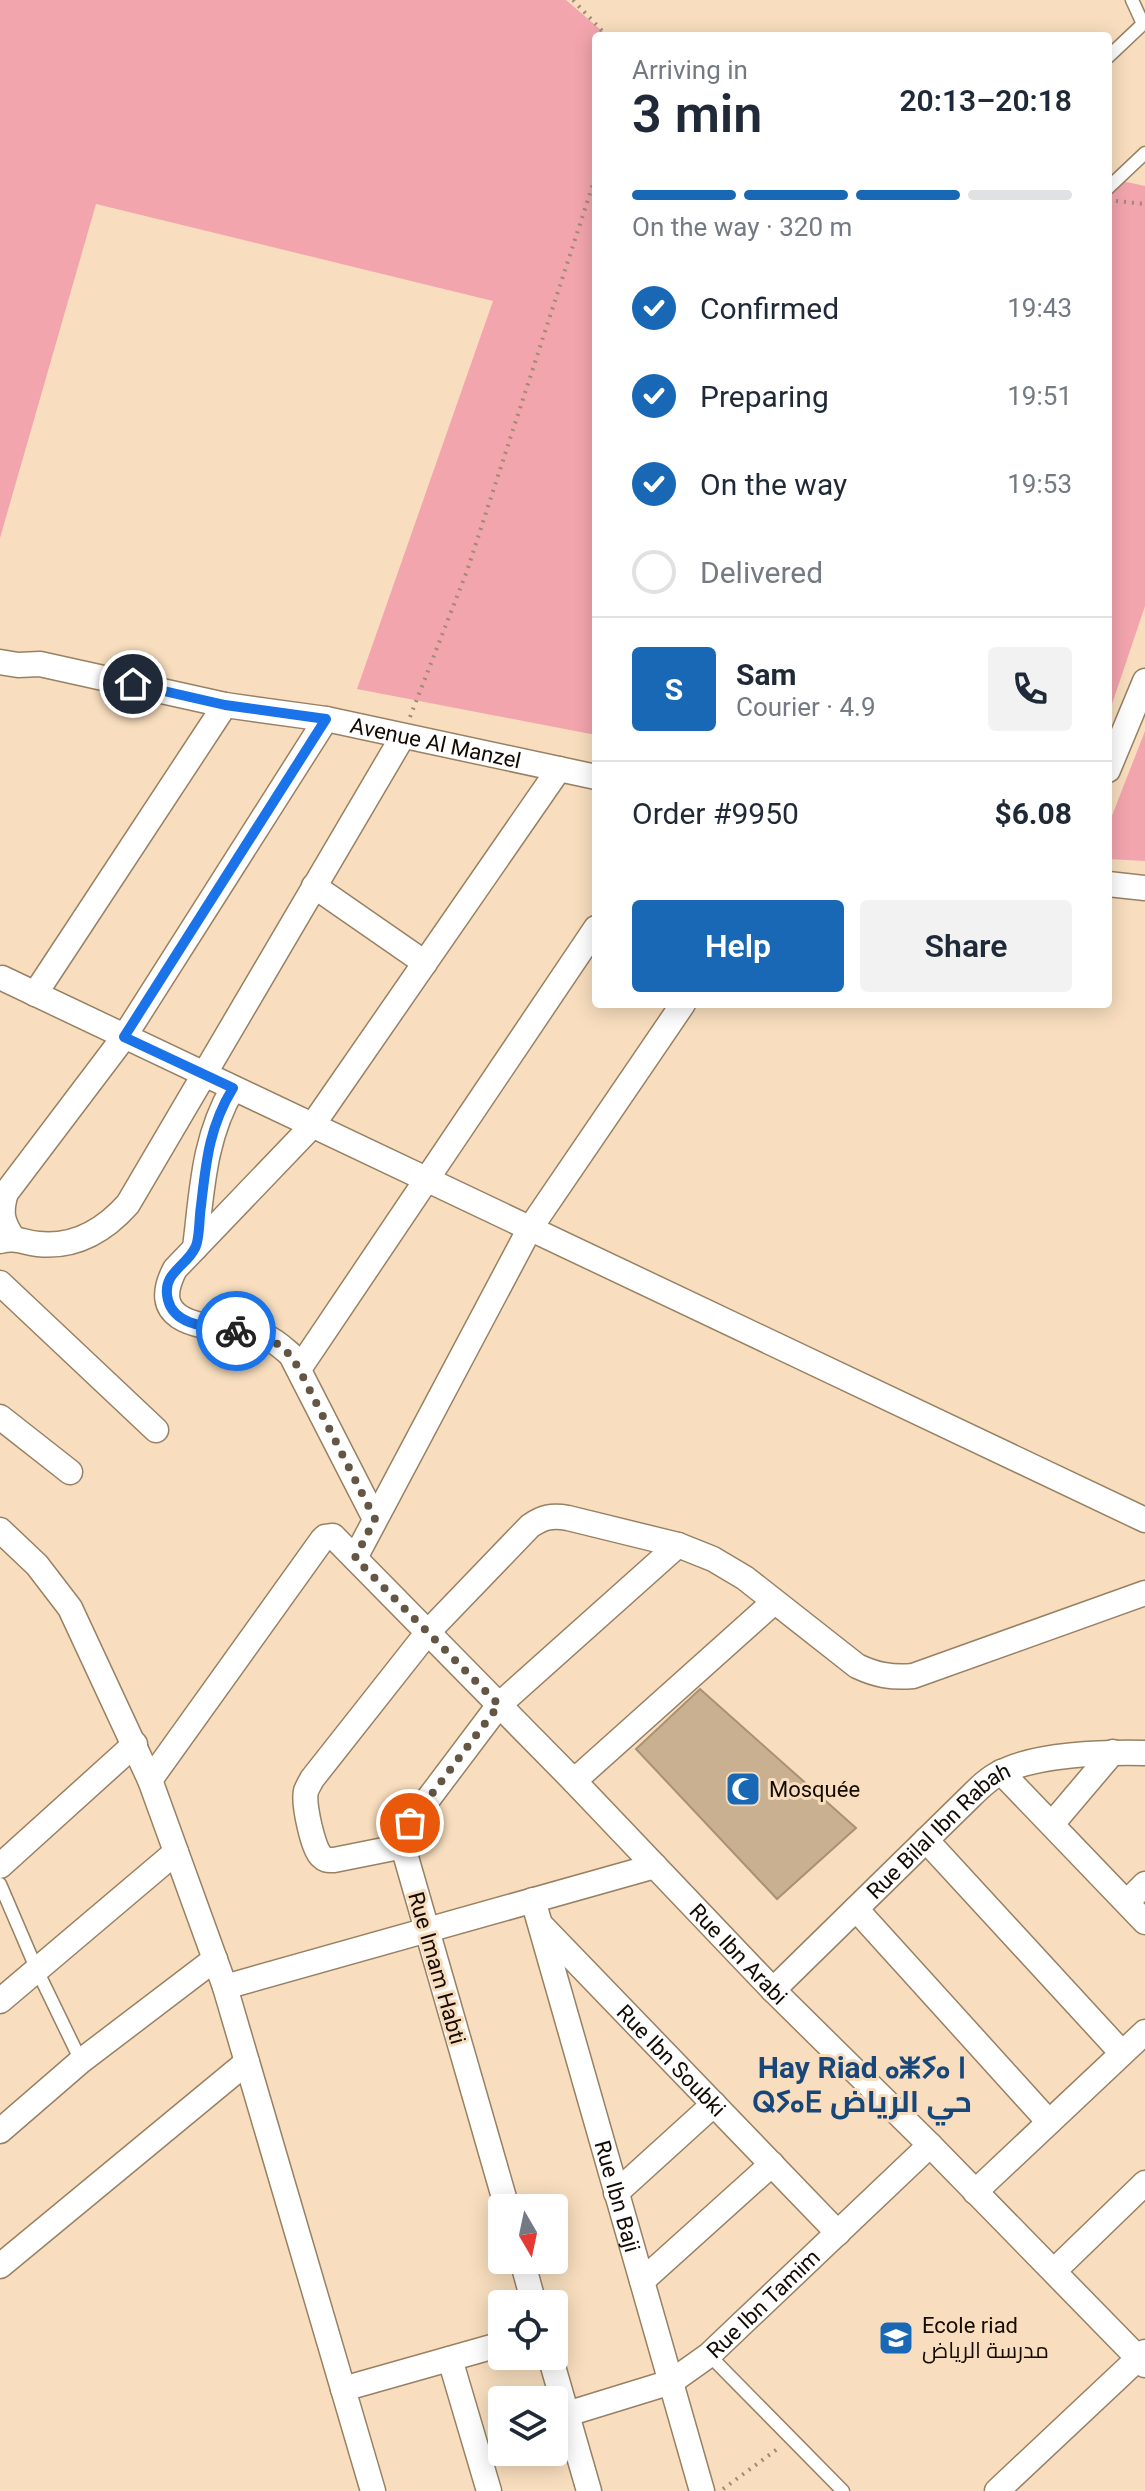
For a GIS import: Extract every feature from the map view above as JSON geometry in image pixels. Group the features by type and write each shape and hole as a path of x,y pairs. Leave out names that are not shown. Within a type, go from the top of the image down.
{"street":[{"name":"Avenue Al Manzel","path":"0,647 19,652 40,664"},
{"name":"Avenue Al Manzel","path":"0,662 40,664 225,705 326,719 592,776"},
{"path":"1112,760 1145,681"},
{"path":"35,994 225,705"},
{"path":"326,719 124,1037 6,1193 1,1209 7,1239 49,1245 68,1243 94,1234 116,1218 128,1204 403,736"},
{"path":"375,1519 291,1355 265,1336 190,1323 176,1315 168,1301 168,1284 175,1269 312,1126 559,769"},
{"path":"1112,884 1145,888"},
{"path":"314,886 425,963"},
{"path":"299,1369 592,934"},
{"path":"2,978 1145,1520"},
{"path":"355,1558 529,1230 680,1008"},
{"path":"195,1248 213,1129 221,1107 233,1088"},
{"path":"0,1283 156,1430"},
{"path":"0,1417 70,1472"},
{"path":"678,1545 499,1705 410,1823 404,1846 334,1860 326,1860 319,1855 305,1802 306,1790 312,1779 428,1632 541,1518 555,1515 678,1545 724,1565 857,1666 894,1678 913,1676 1145,1593"},
{"path":"0,1530 37,1565 70,1608 150,1780 225,1987 373,2491"},
{"name":"Rue Ibn Arabi","path":"150,1780 322,1540 333,1536 574,1781 773,1990 1143,2358"},
{"path":"574,1781 774,1602"},
{"path":"0,1866 135,1744"},
{"path":"1052,1824 1113,1752"},
{"name":"Rue Bilal Ibn Rabah","path":"773,1990 985,1782 1001,1772 1038,1761 1113,1752 1145,1753"},
{"path":"1001,1772 1145,1922"},
{"path":"926,1840 1122,2053"},
{"name":"Rue Imam Habti","path":"404,1846 503,2194"},
{"path":"0,2001 176,1852"},
{"path":"225,1987 426,1930 536,1912 655,1866"},
{"path":"1127,1902 1145,1884"},
{"path":"856,1909 1049,2122"},
{"name":"Rue Ibn Soubki","path":"536,1912 838,2233"},
{"name":"Rue Ibn Baji","path":"536,1912 702,2491"},
{"path":"0,2131 81,2061 215,1959"},
{"path":"975,2192 1145,2032"},
{"path":"0,2266 247,2062"},
{"path":"616,2193 714,2104"},
{"name":"Rue Ibn Tamim","path":"568,2414 671,2382 709,2355 930,2145"},
{"path":"642,2281 772,2164"},
{"path":"1054,2271 1145,2183"},
{"path":"343,2389 488,2348"},
{"path":"997,2491 1143,2358"},
{"path":"450,2359 489,2491"},
{"path":"568,2418 589,2491"}],"lane":[{"path":"1112,53 1144,23 1132,0"},
{"path":"1112,184 1145,153"},
{"path":"0,1884 81,2061"},
{"path":"709,2355 843,2491"}],"path":[{"path":"573,0 603,32"},
{"path":"403,736 467,571 592,187"},
{"path":"1112,200 1145,204"},
{"path":"721,2491 792,2438"}],"shaded area":[{"path":"0,0 566,0 603,32 592,32 592,734 357,689 493,301 96,204 0,538"},
{"path":"1112,179 1145,186 1145,606 1112,704"},
{"path":"1145,731 1145,861 1112,859 1112,816"}],"building":[{"name":"Mosquée","path":"700,1689 856,1828 777,1899 636,1749"}],"way so far":[{"path":"236,1331 265,1336 279,1344 291,1355 299,1369 375,1519 355,1558 499,1705 410,1823"}],"place":[{"name":"Mosquée","path":"743,1789"},
{"name":"Ecole riad مدرسة الرياض","path":"896,2338"}],"district":[{"name":"Hay Riad ⴰⵥⵢⴰ ⵏ ⵕⵢⴰⴹ حي الرياض","path":"862,2084"}],"route":[{"path":"133,684 225,705 326,719 124,1037 233,1088 221,1107 213,1129 195,1248 175,1269 168,1284 168,1301 176,1315 190,1323 236,1331"}]}
